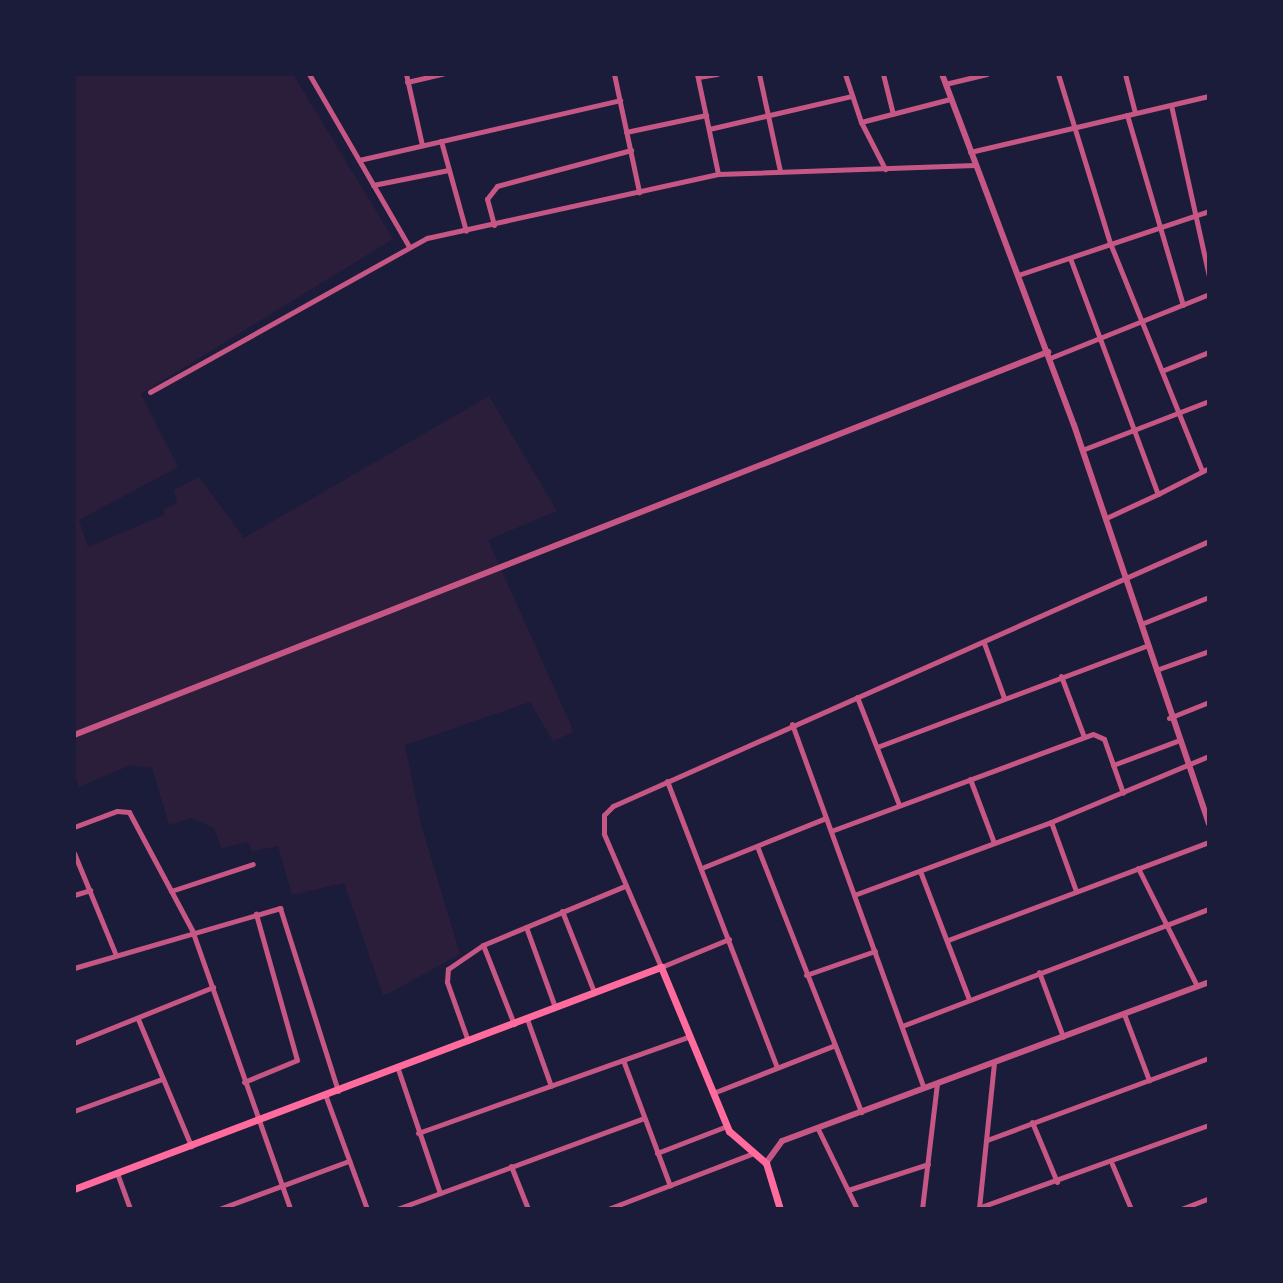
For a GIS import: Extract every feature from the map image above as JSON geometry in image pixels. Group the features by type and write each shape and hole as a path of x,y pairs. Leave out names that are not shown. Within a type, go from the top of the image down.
{"main road":[{"path":"74,1189 326,1097 661,967 727,1126 751,1154 766,1163 780,1209"}],"street":[{"path":"309,74 408,245"},
{"path":"406,74 422,145"},
{"path":"407,82 443,74"},
{"path":"614,74 639,192"},
{"path":"717,74 698,76 718,174"},
{"path":"759,74 780,171"},
{"path":"845,74 861,122 885,169"},
{"path":"883,74 893,114"},
{"path":"942,74 1049,355 1148,645 1169,718 1209,824"},
{"path":"945,84 987,74"},
{"path":"1058,74 1072,128 1110,243 1164,370 1202,471"},
{"path":"1125,74 1135,113"},
{"path":"709,129 852,96"},
{"path":"970,152 1209,96"},
{"path":"861,122 950,99"},
{"path":"359,160 620,100"},
{"path":"1171,105 1209,277"},
{"path":"626,132 706,115"},
{"path":"1127,115 1157,228 1183,305"},
{"path":"441,141 466,231"},
{"path":"494,225 487,199 497,186 631,150"},
{"path":"150,392 408,245 718,174 975,165"},
{"path":"373,185 449,170"},
{"path":"1018,275 1209,211"},
{"path":"1070,258 1158,494"},
{"path":"74,735 1209,294"},
{"path":"1164,370 1209,352"},
{"path":"1082,450 1209,401"},
{"path":"1106,518 1209,468"},
{"path":"729,939 661,967 604,834 604,815 667,781 792,724 984,643 1209,541"},
{"path":"1141,624 1209,597"},
{"path":"984,643 1004,698"},
{"path":"877,747 1148,645"},
{"path":"1156,671 1209,651"},
{"path":"1061,676 1084,737"},
{"path":"857,697 899,805"},
{"path":"1169,718 1209,702"},
{"path":"792,724 923,1086"},
{"path":"831,831 1084,737 1101,735 1123,793"},
{"path":"1113,765 1177,741"},
{"path":"854,895 1051,822 1209,756"},
{"path":"970,779 994,843"},
{"path":"667,781 704,867 777,1067"},
{"path":"74,827 117,811 129,812 192,930 290,1209"},
{"path":"704,867 826,818"},
{"path":"1051,822 1076,891"},
{"path":"948,940 1209,842"},
{"path":"757,846 861,1112"},
{"path":"74,853 115,953"},
{"path":"171,891 253,864"},
{"path":"1138,868 1169,924 1197,986"},
{"path":"920,871 969,999"},
{"path":"469,1042 445,974 483,945 625,886"},
{"path":"74,895 90,890"},
{"path":"902,1026 1209,909"},
{"path":"74,968 192,930 256,914 282,911 338,1092"},
{"path":"562,911 594,993"},
{"path":"244,1082 297,1060 256,914"},
{"path":"526,927 555,1008"},
{"path":"483,945 514,1024"},
{"path":"806,975 875,951"},
{"path":"1039,972 1063,1037"},
{"path":"766,1163 782,1141 1209,982"},
{"path":"74,1043 213,987"},
{"path":"1124,1014 1149,1080"},
{"path":"138,1019 191,1146"},
{"path":"527,1019 551,1086"},
{"path":"418,1133 690,1036"},
{"path":"713,1093 833,1046"},
{"path":"987,1140 1209,1058"},
{"path":"623,1060 670,1186"},
{"path":"994,1062 978,1209 1112,1164 1209,1125"},
{"path":"398,1069 440,1193"},
{"path":"74,1111 162,1079"},
{"path":"922,1209 937,1082"},
{"path":"326,1097 367,1209"},
{"path":"397,1209 644,1118"},
{"path":"1032,1122 1057,1182"},
{"path":"657,1153 727,1126"},
{"path":"818,1129 857,1209"},
{"path":"608,1209 623,1206 751,1154"},
{"path":"217,1209 349,1161"},
{"path":"848,1190 928,1164"},
{"path":"1112,1164 1131,1209"},
{"path":"511,1166 528,1209"},
{"path":"117,1173 130,1209"},
{"path":"1181,1209 1209,1198"}],"shaded area":[{"path":"74,74 293,74 393,239 141,394 178,467 79,520 88,547 164,515 164,509 177,503 174,490 199,477 244,538 489,396 557,511 488,540 574,732 553,741 530,702 405,745 421,824 460,954 388,994 383,995 344,883 292,895 278,846 252,852 248,842 221,848 214,828 192,818 169,825 152,768 131,765 79,787 74,773"}]}
